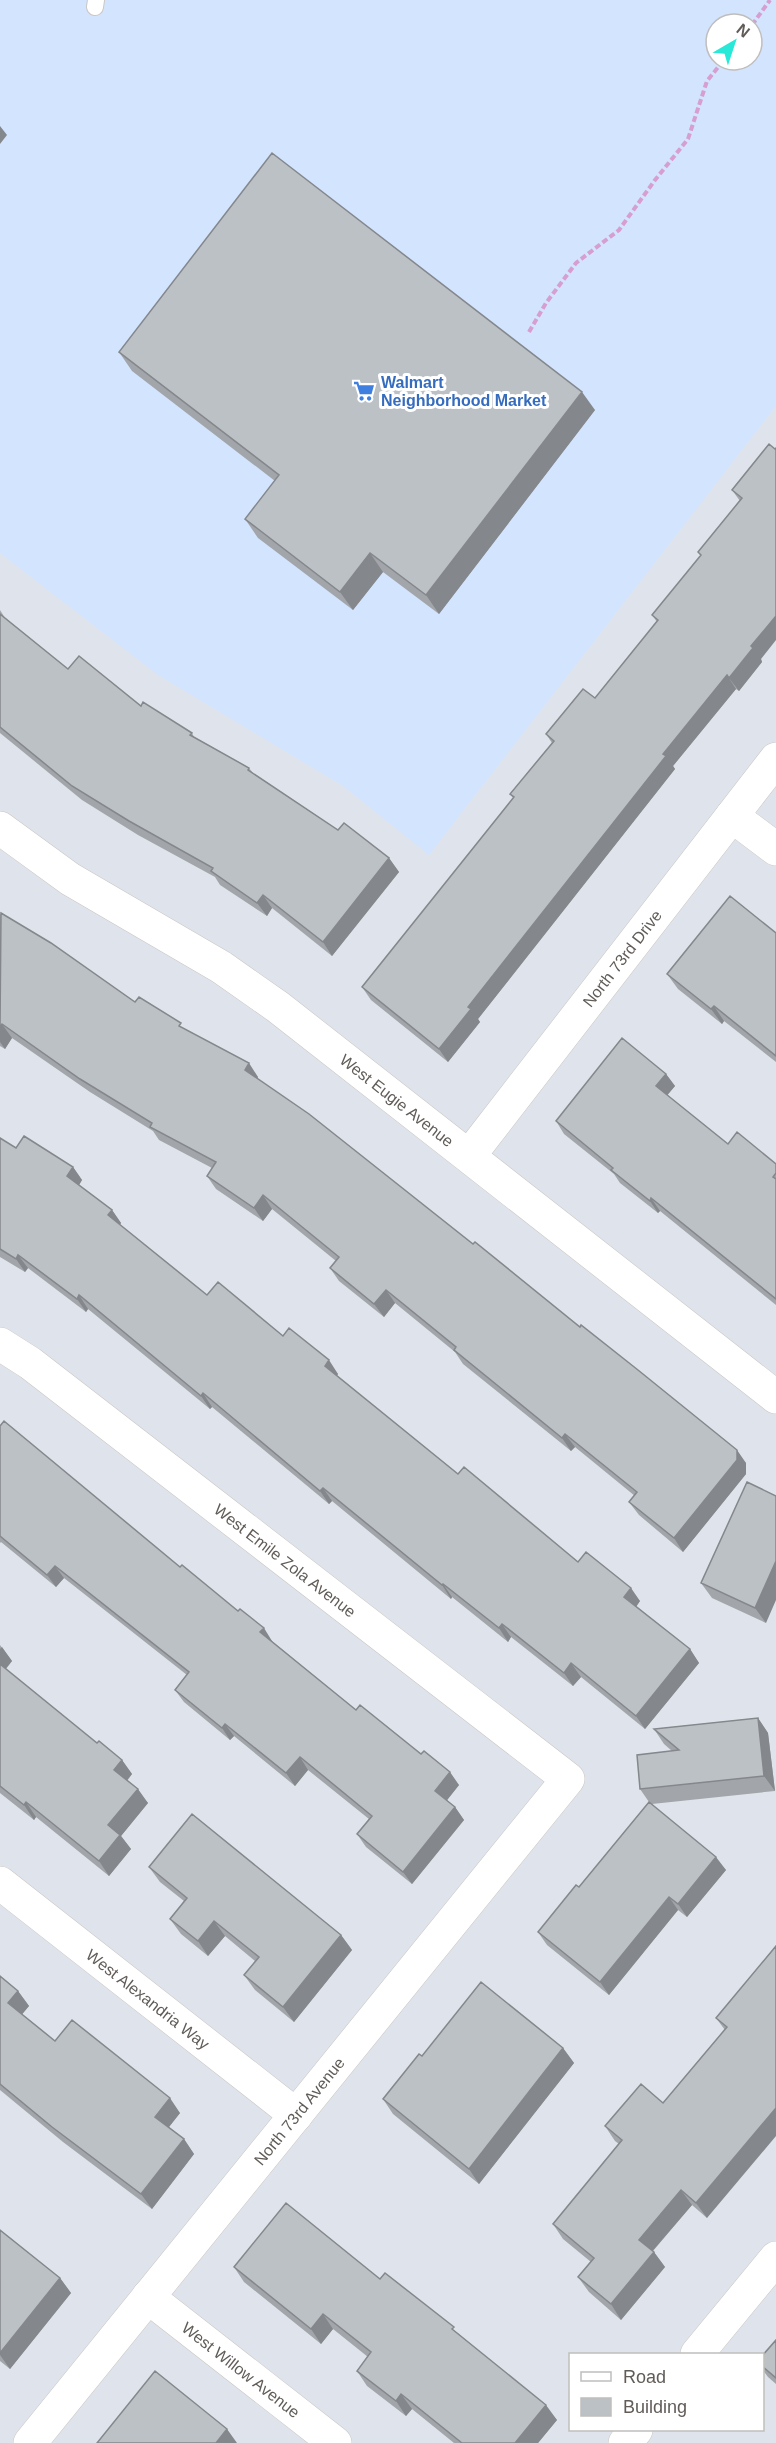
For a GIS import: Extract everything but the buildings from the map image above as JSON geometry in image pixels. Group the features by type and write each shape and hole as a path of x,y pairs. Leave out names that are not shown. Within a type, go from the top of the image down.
{"street":[{"name":"North 73rd Drive","path":"469,1156 776,759"},
{"path":"732,816 776,849"},
{"name":"West Eugie Avenue","path":"0,828 70,879 221,967 278,1007 776,1397"},
{"name":"West Emile Zola Avenue","path":"0,1344 39,1370 568,1779"},
{"name":"North 73rd Avenue","path":"30,2443 568,1779"},
{"name":"West Alexandria Way","path":"0,1882 296,2115"},
{"path":"699,2353 776,2258"},
{"name":"West Willow Avenue","path":"148,2297 335,2443"},
{"path":"625,2443 635,2431"}],"path":[{"path":"529,332 546,303 576,263 619,230 655,180 688,140 707,81 714,72"}],"shaded area":[{"path":"0,0 776,0 776,406 429,855 343,786 158,675 0,553"}],"place":[{"name":"Walmart Neighborhood Market","path":"364,391"}]}
